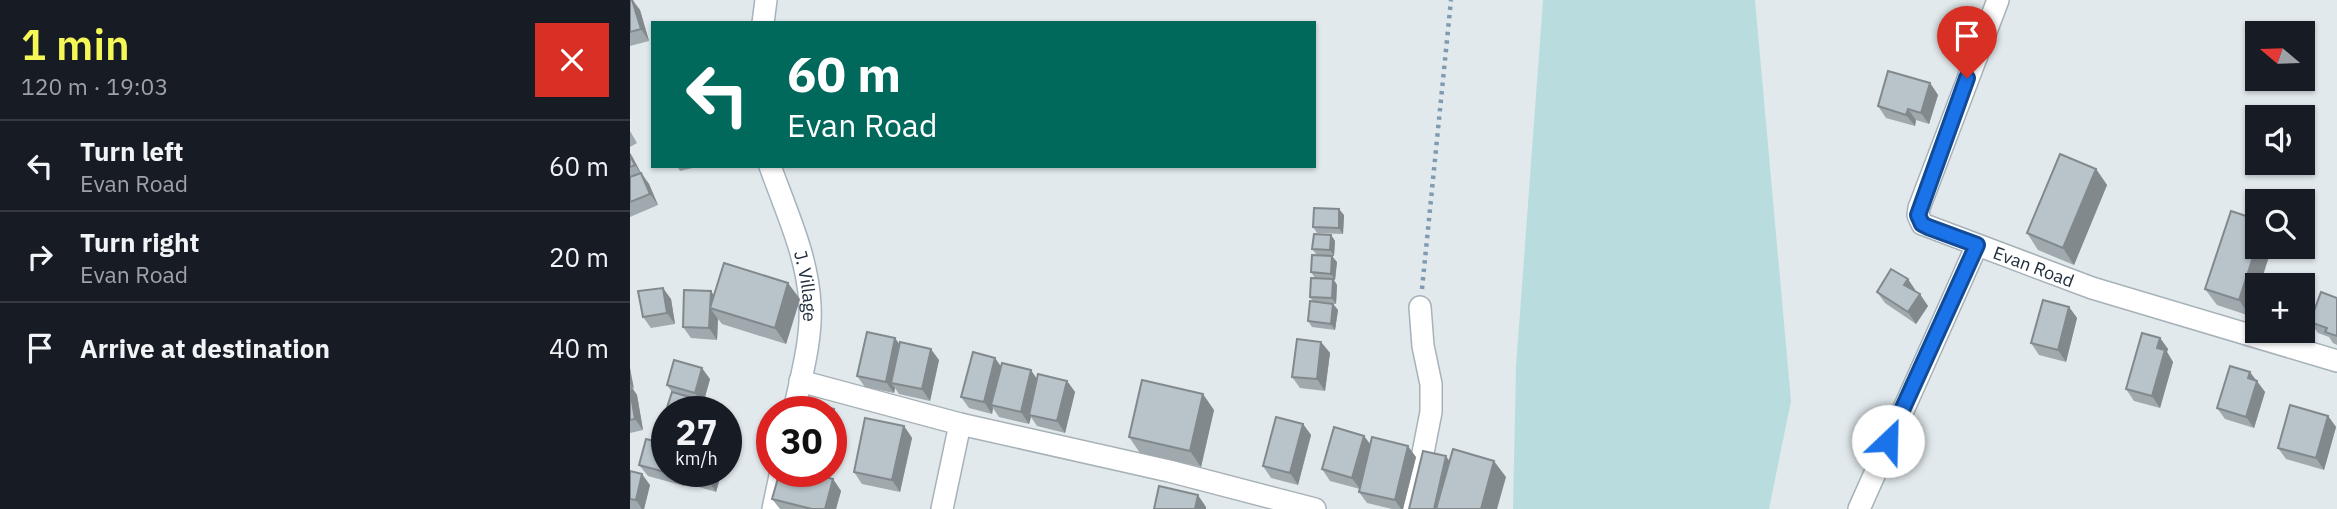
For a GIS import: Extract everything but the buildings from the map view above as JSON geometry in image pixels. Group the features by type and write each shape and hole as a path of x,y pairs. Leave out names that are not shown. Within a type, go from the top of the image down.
{"street":[{"path":"763,21 766,0"},
{"name":"Evan Road","path":"1998,0 1918,215 1922,224 2092,288 2337,362"},
{"name":"J. Village","path":"771,168 807,275 810,307 797,396"},
{"path":"1858,509 1977,245"},
{"path":"1412,509 1431,412 1431,384 1423,346 1420,307"},
{"path":"800,381 960,424 1169,471 1315,509"},
{"path":"942,509 960,424"},
{"path":"1161,493 1169,471"},
{"path":"773,509 778,487"}],"path":[{"path":"1420,307 1451,0"}],"shaded area":[{"path":"1543,0 1755,0 1791,401 1769,509 1513,509 1516,367"}],"route":[{"path":"1888,441 1977,245 1922,224 1918,215 1967,78"}]}
